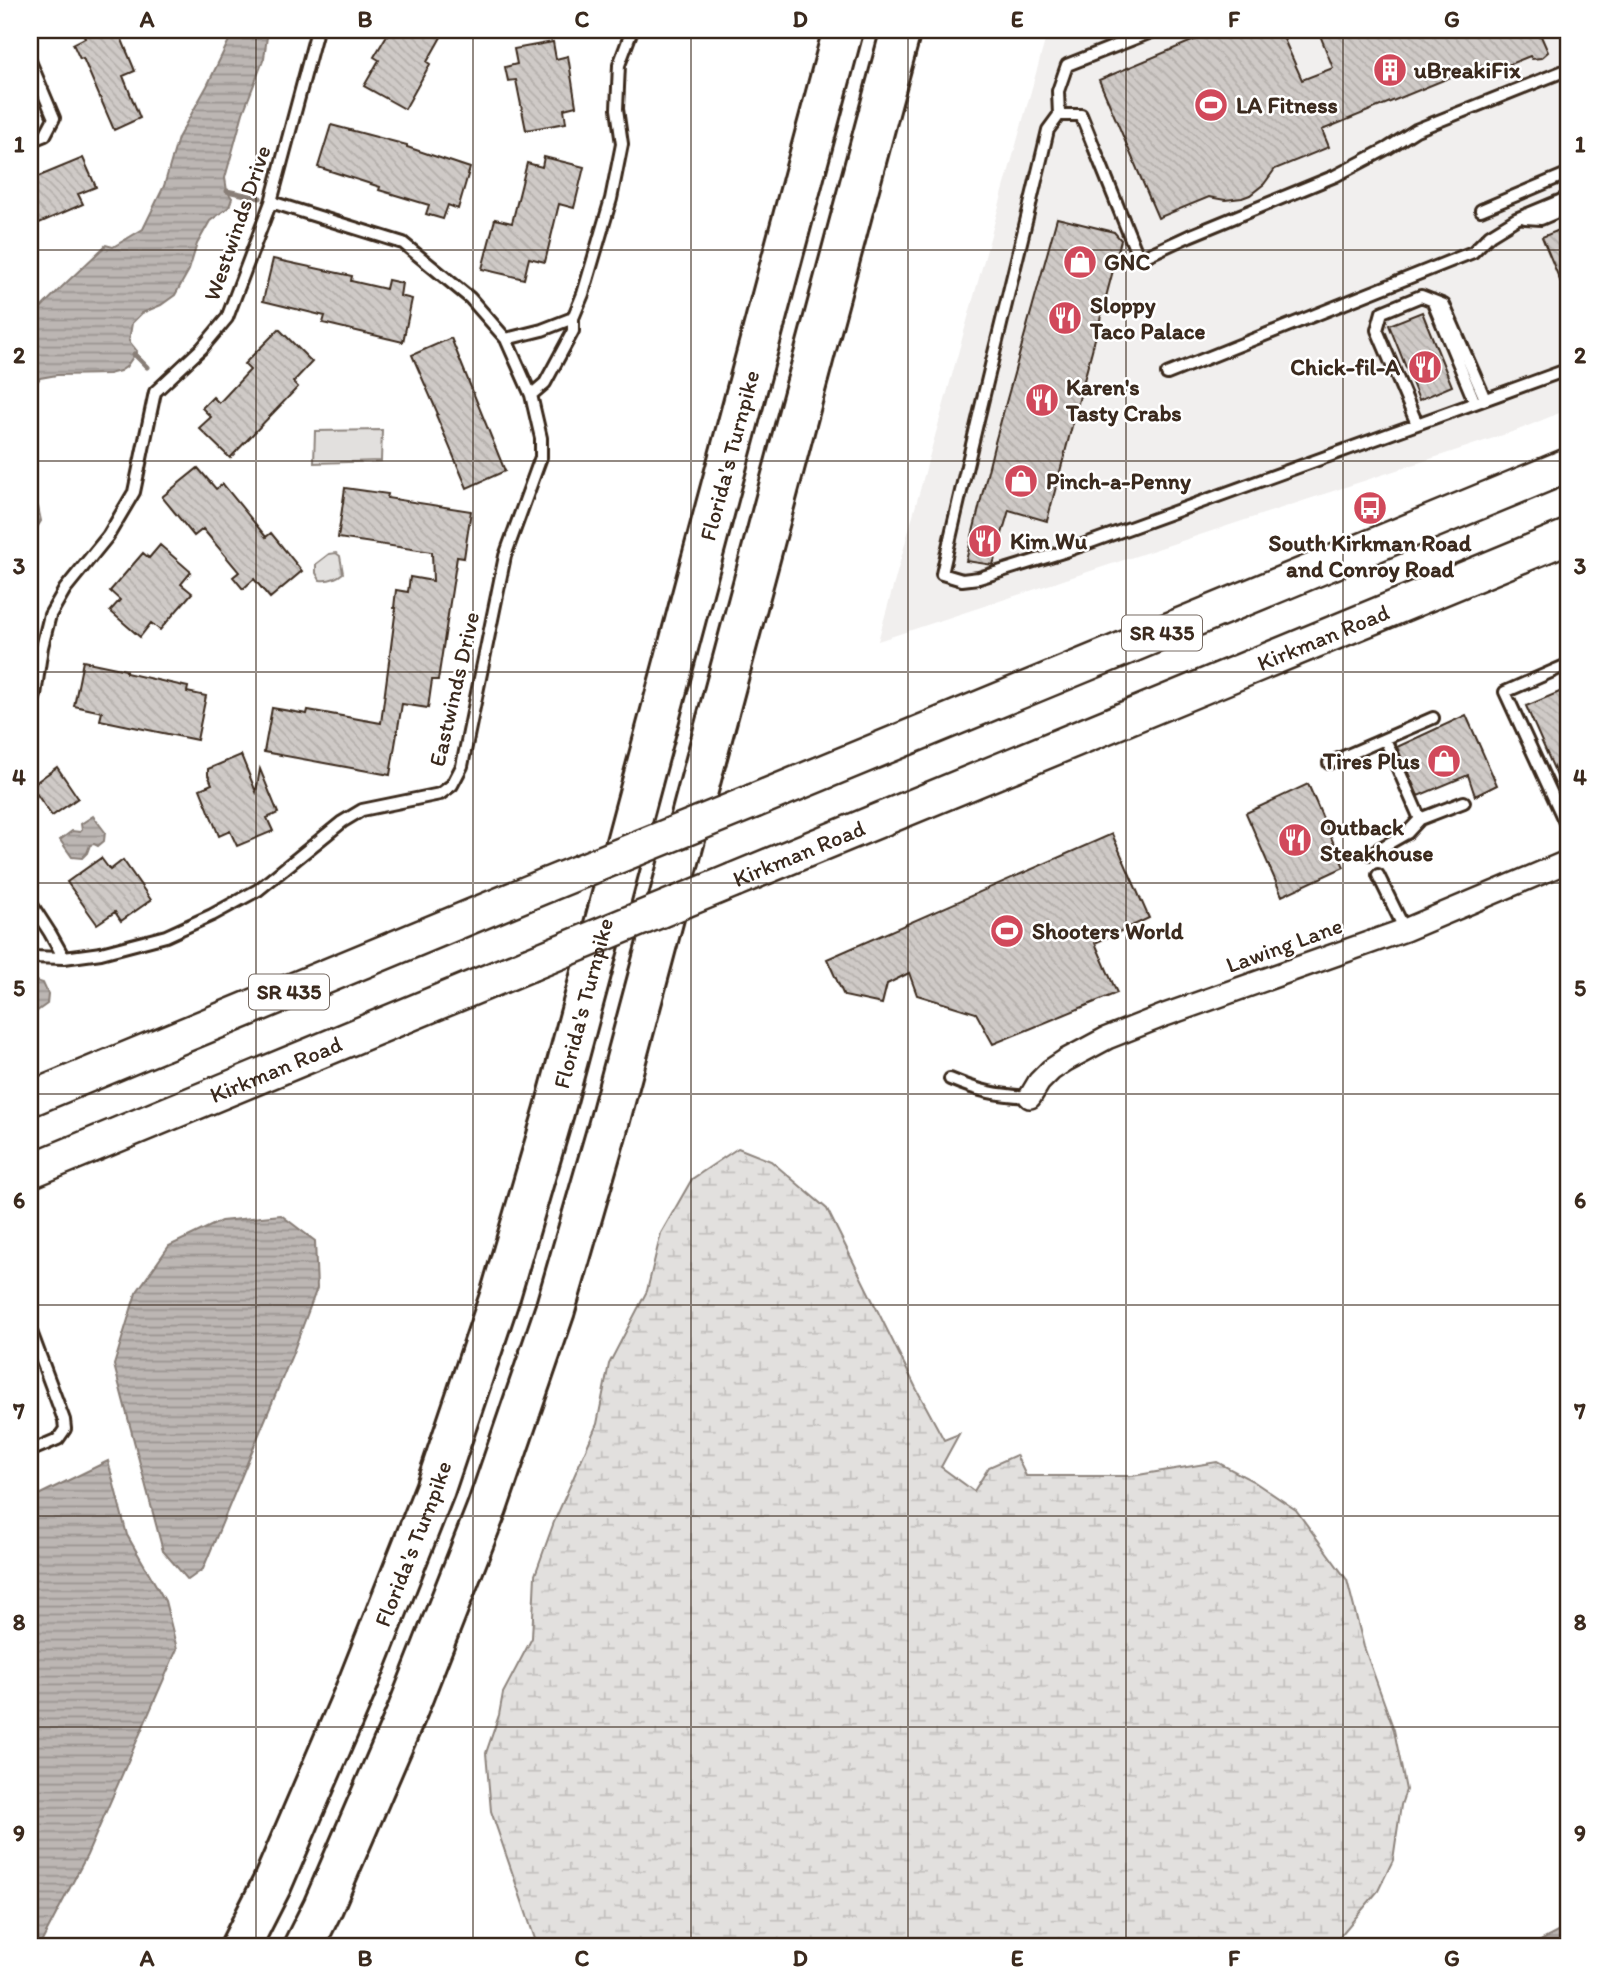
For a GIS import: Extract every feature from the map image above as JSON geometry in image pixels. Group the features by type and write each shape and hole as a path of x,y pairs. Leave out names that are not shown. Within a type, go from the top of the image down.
{"highway":[{"name":"Florida's Turnpike","path":"240,1947 272,1884 355,1691 435,1489 501,1293 562,1084 843,30"},
{"path":"303,1947 323,1907 422,1674 487,1508 555,1310 608,1127 901,30"}],"main road":[{"name":"SR 435","path":"30,1099 1569,465"},
{"name":"Kirkman Road","path":"30,1171 1569,536"}],"street":[{"name":"Lawing Lane","path":"1030,1097 1039,1082 1051,1070 1107,1038 1405,930 1569,862"}],"lane":[{"name":"Westwinds Drive","path":"30,710 50,615 65,590 108,536 134,492 155,392 202,348 227,318 271,202 317,30"},
{"path":"531,395 545,383 573,331 573,318 583,295 611,199 622,144 617,109 619,65 632,30"},
{"path":"1156,30 1067,65 1058,91 1059,115 1048,130 942,574 962,580 979,578 1066,551 1569,369"},
{"path":"30,61 54,118 45,135 30,141"},
{"path":"1059,115 1081,115 1139,259 1335,176 1416,130 1569,69"},
{"path":"1481,210 1569,173"},
{"path":"1167,374 1473,252 1490,234 1569,197"},
{"name":"Eastwinds Drive","path":"30,957 64,958 101,953 166,936 258,890 342,822 362,810 440,794 452,785 462,766 505,555 541,457 541,438 531,395 506,339 470,298 403,243 271,202"},
{"path":"1520,218 1541,219 1569,207"},
{"path":"1417,424 1377,330 1382,312 1421,296 1432,300 1480,401"},
{"path":"506,339 542,330 573,318"},
{"path":"1569,664 1505,692 1569,831"},
{"path":"1329,762 1433,718"},
{"path":"1385,739 1420,820"},
{"path":"1370,854 1407,833 1420,820 1464,802"},
{"path":"1378,875 1405,930"},
{"path":"30,902 64,958"},
{"path":"950,1079 978,1090 1030,1097"},
{"path":"30,1329 65,1429 58,1439 30,1451"}],"shaded area":[{"path":"234,30 268,30 264,58 243,113 225,178 227,191 232,198 229,207 210,221 175,295 142,313 132,323 129,341 137,351 126,367 109,374 40,378 30,392 30,320 106,245 113,247 143,229 164,186 178,138"},
{"path":"1048,30 1569,30 1569,409 1518,430 878,641"},
{"path":"30,496 38,507 41,521 30,539"},
{"path":"93,816 105,832 104,841 98,846 90,845 82,858 72,857 60,840 72,831 80,832 81,824"},
{"path":"30,979 43,983 48,994 47,1004 30,1016"},
{"path":"281,1215 315,1241 317,1288 203,1569 188,1580 163,1551 114,1365 136,1293 169,1246 221,1221"},
{"path":"108,1461 127,1535 165,1601 177,1649 87,1855 39,1947 30,1947 30,1499"},
{"path":"1569,1926 1569,1947 1532,1947 1542,1940"}],"green space":[{"path":"382,430 381,461 314,463 315,431"},
{"path":"336,553 340,556 343,573 332,579 320,580 316,573 316,564 329,554"},
{"path":"738,1148 771,1161 827,1209 944,1440 959,1434 941,1467 974,1491 989,1467 1016,1455 1026,1476 1132,1476 1217,1462 1253,1481 1296,1510 1347,1580 1364,1647 1394,1730 1406,1790 1401,1805 1393,1860 1378,1891 1331,1947 543,1947 535,1939 491,1811 486,1753 499,1715 503,1693 532,1638 535,1575 554,1522 597,1424 609,1364 647,1291 661,1233 692,1179"}],"building":[{"path":"82,30 118,30 135,71 123,76 140,118 114,130 83,58 80,59 73,44 85,38"},
{"path":"390,30 445,30 405,109 364,86 379,60 374,57"},
{"name":"LA Fitness","path":"1218,30 1280,30 1302,80 1333,68 1318,30 1536,30 1548,52 1541,58 1532,59 1530,56 1485,74 1480,65 1322,130 1329,147 1275,169 1264,184 1250,195 1225,200 1209,197 1158,218 1099,80"},
{"path":"553,42 556,59 568,56 576,106 564,109 566,123 526,130 516,80 508,81 505,67 517,64 514,49"},
{"path":"331,125 407,145 470,168 458,209 448,205 443,219 426,214 429,205 318,167"},
{"path":"544,157 584,167 574,208 559,204 545,262 529,258 524,279 482,269 495,219 512,223 527,163 542,167"},
{"path":"83,158 96,187 78,194 83,204 30,227 30,180"},
{"path":"1057,218 1114,232 1121,240 1047,521 1009,510 993,565 966,561 994,446"},
{"path":"1569,226 1569,302 1542,237"},
{"path":"273,259 352,276 351,281 386,289 388,280 402,283 400,296 412,299 403,342 323,323 325,316 263,301"},
{"name":"Chick-fil-A","path":"1422,312 1452,386 1419,400 1389,325"},
{"path":"279,329 312,362 293,382 298,387 230,458 199,428 211,417 202,408 213,397 219,403 250,370 244,364"},
{"path":"451,338 505,471 467,488 412,355"},
{"path":"198,468 216,489 223,484 266,537 271,533 302,571 270,598 254,579 243,589 233,577 239,572 203,529 194,536 162,497"},
{"path":"345,488 388,494 387,498 471,511 464,558 457,557 438,680 432,680 428,708 402,704 390,775 264,752 272,708 307,714 308,710 381,723 396,590 408,592 410,577 433,581 432,552 338,538"},
{"path":"160,545 191,572 181,584 192,593 160,630 151,623 140,637 110,611 120,600 110,591 143,553 149,558"},
{"path":"83,661 188,687 187,692 206,696 197,740 100,720 102,712 74,706"},
{"path":"1569,688 1569,803 1526,706"},
{"name":"Tires Plus","path":"1466,715 1497,785 1475,796 1468,775 1418,796 1397,747"},
{"path":"241,755 256,792 260,769 278,813 267,818 273,831 237,846 230,831 219,836 200,789 212,784 208,769"},
{"path":"57,767 78,798 52,816 31,786"},
{"name":"Outback Steakhouse","path":"1308,784 1344,867 1282,896 1246,813"},
{"name":"Shooters World","path":"1112,834 1149,918 1095,943 1117,993 993,1044 976,1013 917,995 909,973 887,984 882,1004 844,996 827,959"},
{"path":"101,858 110,870 123,860 151,900 121,921 115,912 97,924 67,882"}],"waterway":[{"path":"227,191 260,198"},
{"path":"134,354 147,367"}],"place":[{"name":"uBreakiFix","path":"1390,70"},
{"name":"LA Fitness","path":"1211,105"},
{"name":"GNC","path":"1080,262"},
{"name":"Sloppy Taco Palace","path":"1065,318"},
{"name":"Chick-fil-A","path":"1425,367"},
{"name":"Karen's Tasty Crabs","path":"1042,400"},
{"name":"Pinch-a-Penny","path":"1021,481"},
{"name":"South Kirkman Road and Conroy Road","path":"1370,508"},
{"name":"Kim Wu","path":"985,541"},
{"name":"Tires Plus","path":"1444,761"},
{"name":"Outback Steakhouse","path":"1295,840"},
{"name":"Shooters World","path":"1007,931"}]}
